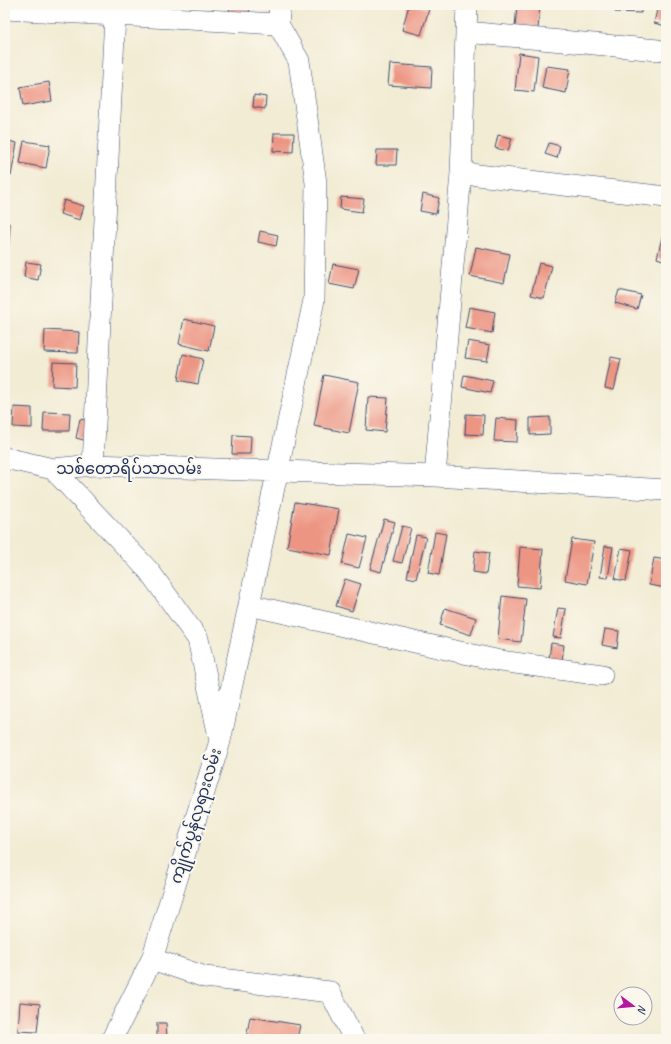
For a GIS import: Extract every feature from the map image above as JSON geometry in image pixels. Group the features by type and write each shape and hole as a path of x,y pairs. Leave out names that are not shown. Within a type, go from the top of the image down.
{"street":[{"path":"435,476 461,173 467,5"},
{"path":"5,9 115,15 279,15 299,61 316,183 314,300 220,742"},
{"path":"93,465 115,15"},
{"path":"466,32 658,50"},
{"path":"461,173 666,197"},
{"name":"သစ်တောရိပ်သာလမ်း","path":"5,458 52,469 93,465 435,476 666,490"},
{"name":"ကျိုက်ပွန်လုရားလမ်း","path":"52,469 149,571 198,639 220,742 152,959 112,1039"},
{"path":"249,605 500,661 602,674"},
{"path":"152,959 205,977 330,992 354,1039"}],"building":[{"path":"230,5 250,5 249,15 229,13"},
{"path":"409,5 416,5 429,9 421,35 402,30"},
{"path":"517,5 540,5 538,29 515,28"},
{"path":"615,5 641,5 641,13 615,12"},
{"path":"658,5 666,5 666,26 654,23"},
{"path":"519,53 538,56 534,92 515,90"},
{"path":"390,64 432,67 431,88 388,85"},
{"path":"546,66 570,69 566,93 542,88"},
{"path":"49,82 52,101 23,106 20,87"},
{"path":"254,95 266,97 265,109 253,107"},
{"path":"274,133 294,133 293,152 273,151"},
{"path":"498,135 512,138 508,151 495,148"},
{"path":"5,140 17,143 11,176 5,175"},
{"path":"24,141 50,145 46,168 20,163"},
{"path":"549,143 560,146 557,158 545,154"},
{"path":"377,150 397,150 396,165 376,165"},
{"path":"5,182 8,182 6,199 5,199"},
{"path":"423,194 439,198 436,214 420,211"},
{"path":"341,197 364,199 362,212 340,209"},
{"path":"64,200 84,206 80,220 60,214"},
{"path":"5,224 10,224 8,252 5,252"},
{"path":"260,231 278,235 276,246 258,242"},
{"path":"663,233 666,234 666,261 657,258"},
{"path":"476,247 510,254 504,283 470,276"},
{"path":"26,262 41,264 38,280 24,277"},
{"path":"539,263 552,266 544,298 531,295"},
{"path":"333,264 359,269 354,289 329,284"},
{"path":"619,290 641,295 637,309 615,303"},
{"path":"469,307 495,312 492,333 465,328"},
{"path":"184,319 214,326 209,351 179,344"},
{"path":"45,330 79,332 78,353 44,352"},
{"path":"468,341 490,345 487,361 465,358"},
{"path":"183,354 203,359 198,384 178,380"},
{"path":"611,357 621,359 614,390 605,388"},
{"path":"53,362 76,363 75,387 52,386"},
{"path":"324,375 359,382 349,433 314,426"},
{"path":"464,375 493,381 490,393 462,387"},
{"path":"368,397 388,398 385,432 366,430"},
{"path":"14,407 32,408 32,428 13,427"},
{"path":"44,412 70,413 69,431 43,431"},
{"path":"466,414 484,415 483,435 465,434"},
{"path":"550,417 550,434 530,435 530,418"},
{"path":"496,418 518,420 517,442 494,441"},
{"path":"80,419 95,422 91,442 76,438"},
{"path":"233,435 251,436 250,454 232,454"},
{"path":"295,502 339,509 331,555 287,547"},
{"path":"384,519 395,522 381,572 370,569"},
{"path":"402,526 411,528 402,563 393,561"},
{"path":"435,532 446,534 439,575 428,573"},
{"path":"349,534 367,538 359,568 342,564"},
{"path":"416,535 426,537 416,579 407,577"},
{"path":"572,539 594,542 587,584 565,580"},
{"path":"605,546 613,547 608,578 600,577"},
{"path":"520,547 543,549 540,588 517,586"},
{"path":"621,548 632,550 626,581 615,579"},
{"path":"475,551 489,553 486,574 473,572"},
{"path":"654,558 666,560 666,588 649,585"},
{"path":"345,579 361,584 352,611 336,606"},
{"path":"502,596 526,599 521,642 498,639"},
{"path":"445,608 476,618 471,635 440,625"},
{"path":"558,608 566,609 561,638 553,637"},
{"path":"605,629 619,631 617,648 602,645"},
{"path":"551,643 564,645 562,661 549,659"},
{"path":"20,1002 40,1004 37,1032 18,1031"},
{"path":"250,1017 300,1025 297,1039 246,1039"},
{"path":"157,1023 166,1023 167,1039 157,1039"}]}
